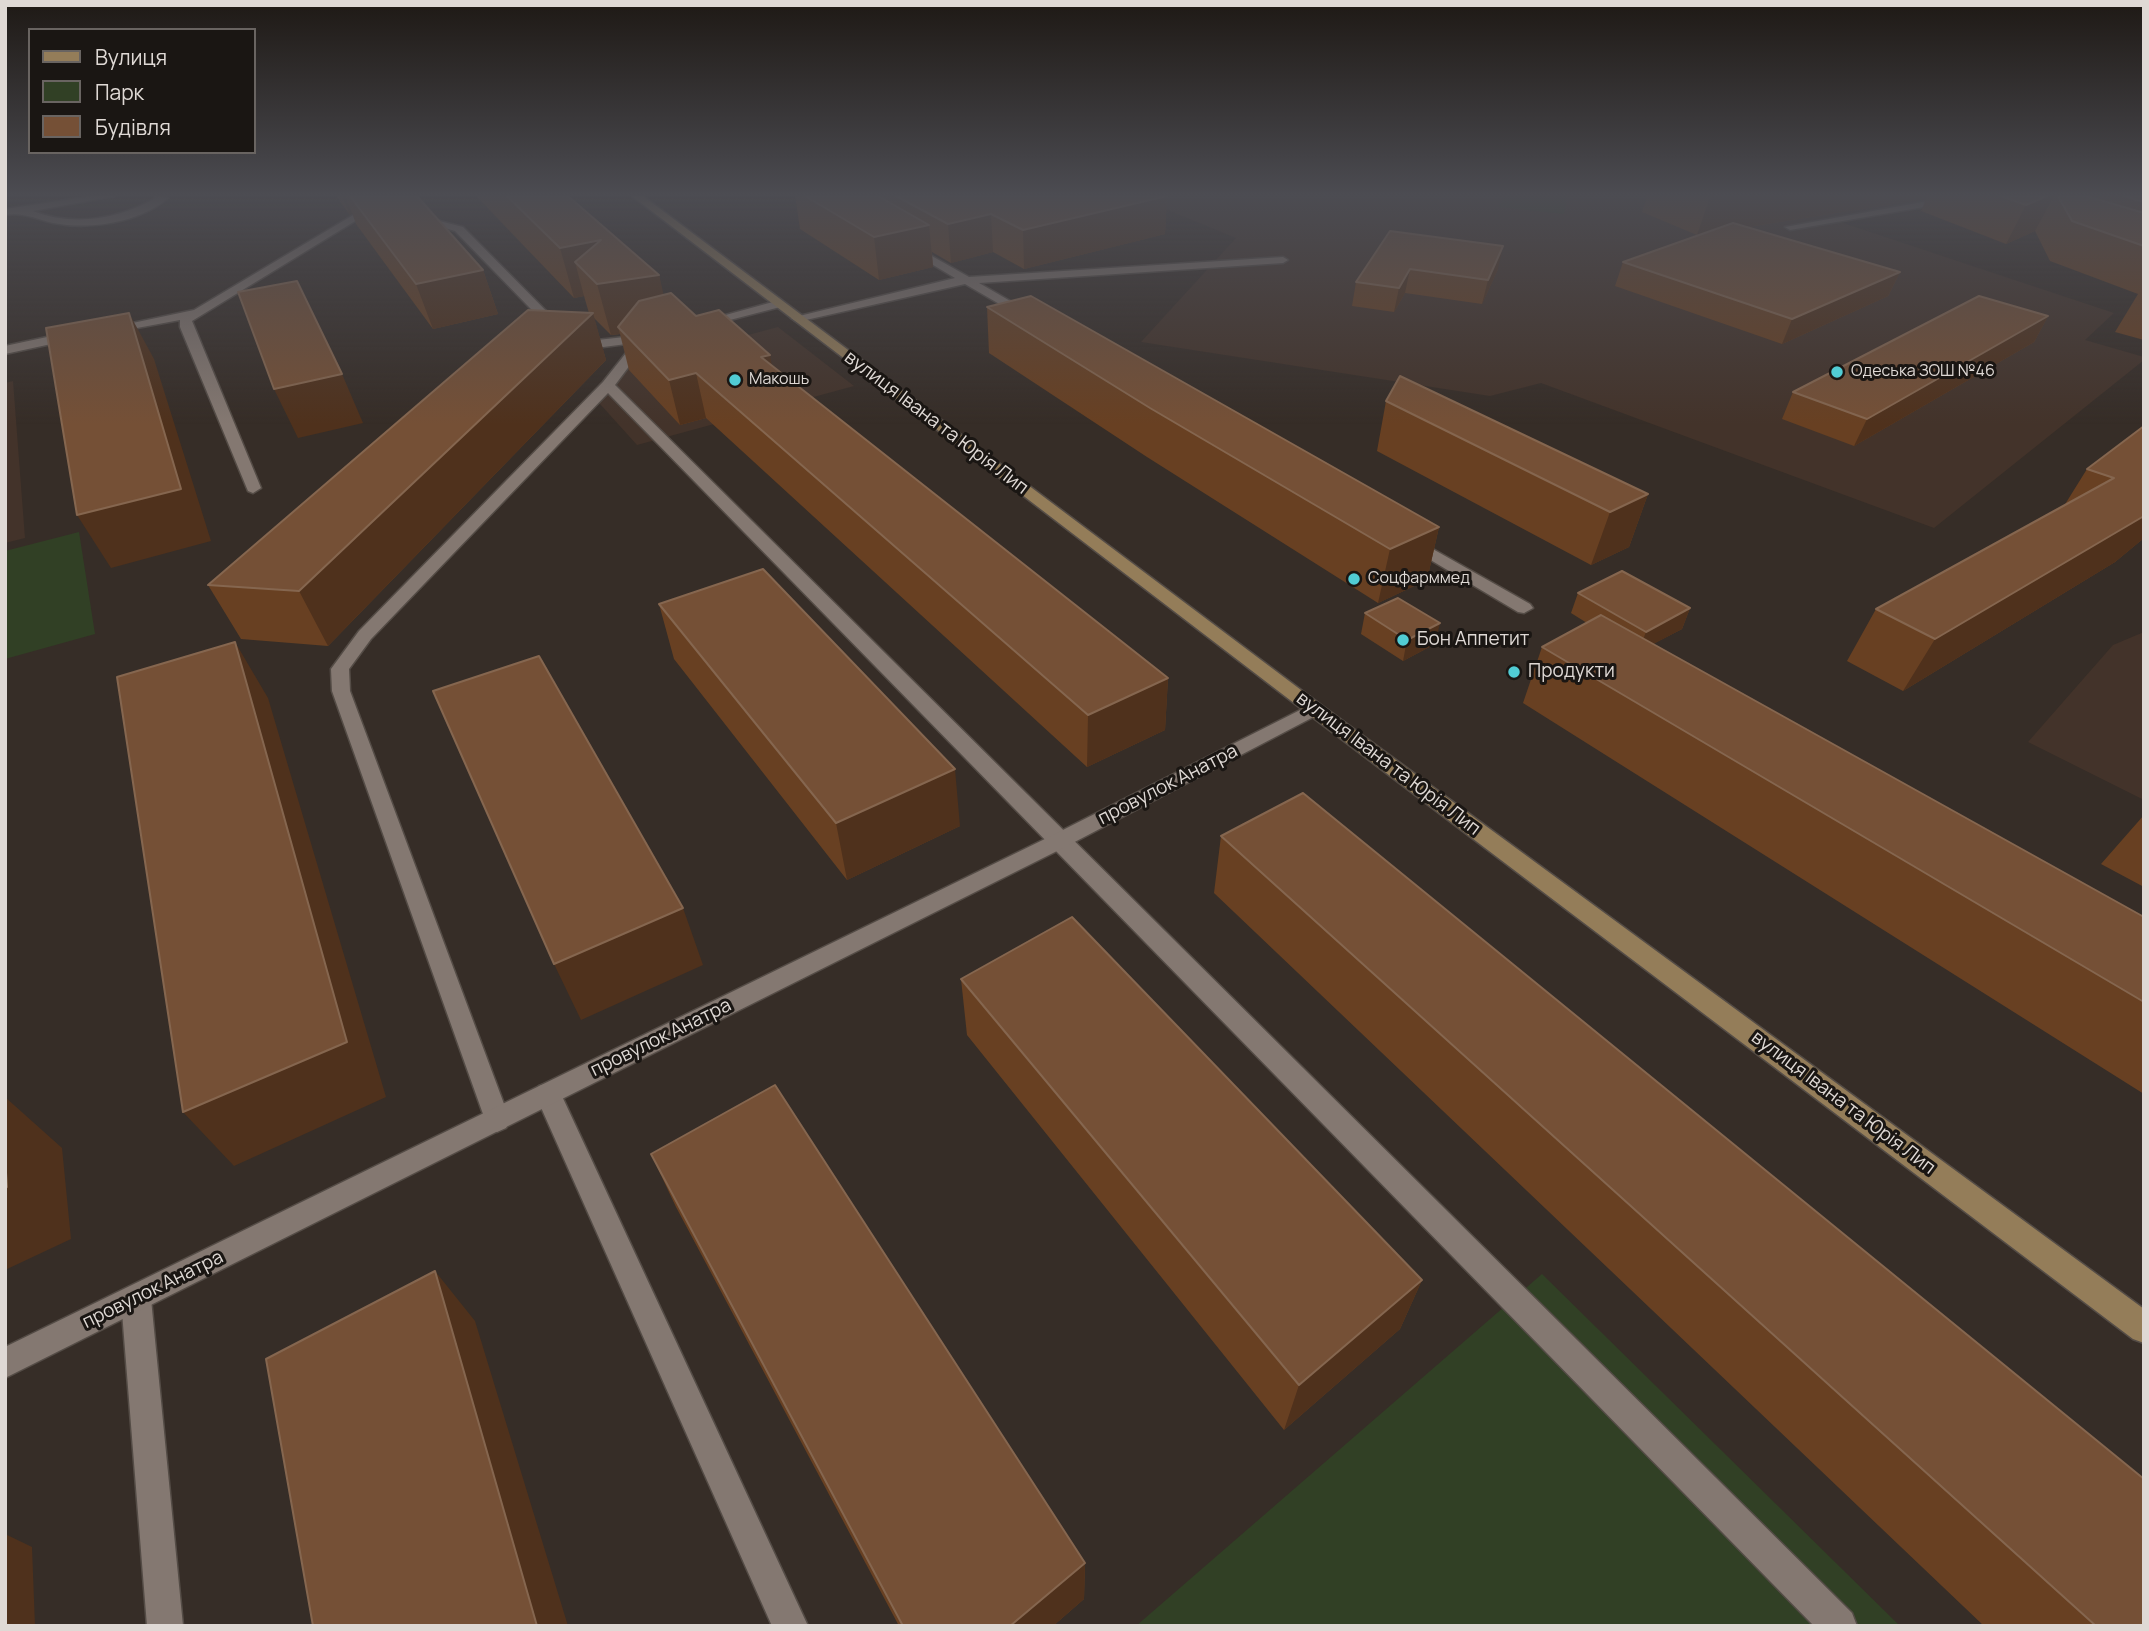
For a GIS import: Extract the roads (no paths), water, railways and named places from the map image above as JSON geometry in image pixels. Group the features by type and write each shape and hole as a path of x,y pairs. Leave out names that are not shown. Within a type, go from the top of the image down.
{"street":[{"path":"253,488 186,327 186,320 266,272"},
{"path":"497,1120 341,691 340,669 365,635 608,385 651,336 588,345 569,341 501,272"},
{"name":"вулиця Івана та Юрія Лип","path":"737,272 1314,709 2144,1328"},
{"path":"953,272 1038,323"},
{"path":"797,318 935,285 1101,272"},
{"path":"685,327 779,304"},
{"path":"103,330 198,313"},
{"path":"5,351 89,333"},
{"path":"608,385 1839,1626"},
{"path":"1394,532 1524,608"},
{"name":"провулок Анатра","path":"5,1363 1059,841 1314,709"},
{"path":"548,1094 790,1626"},
{"path":"136,1299 165,1626"}],"place":[{"name":"Одеська ЗОШ №46","path":"1837,372"},
{"name":"Макошь","path":"735,380"},
{"name":"Соцфарммед","path":"1354,579"},
{"name":"Бон Аппетит","path":"1403,640"},
{"name":"Продукти","path":"1514,672"}]}
